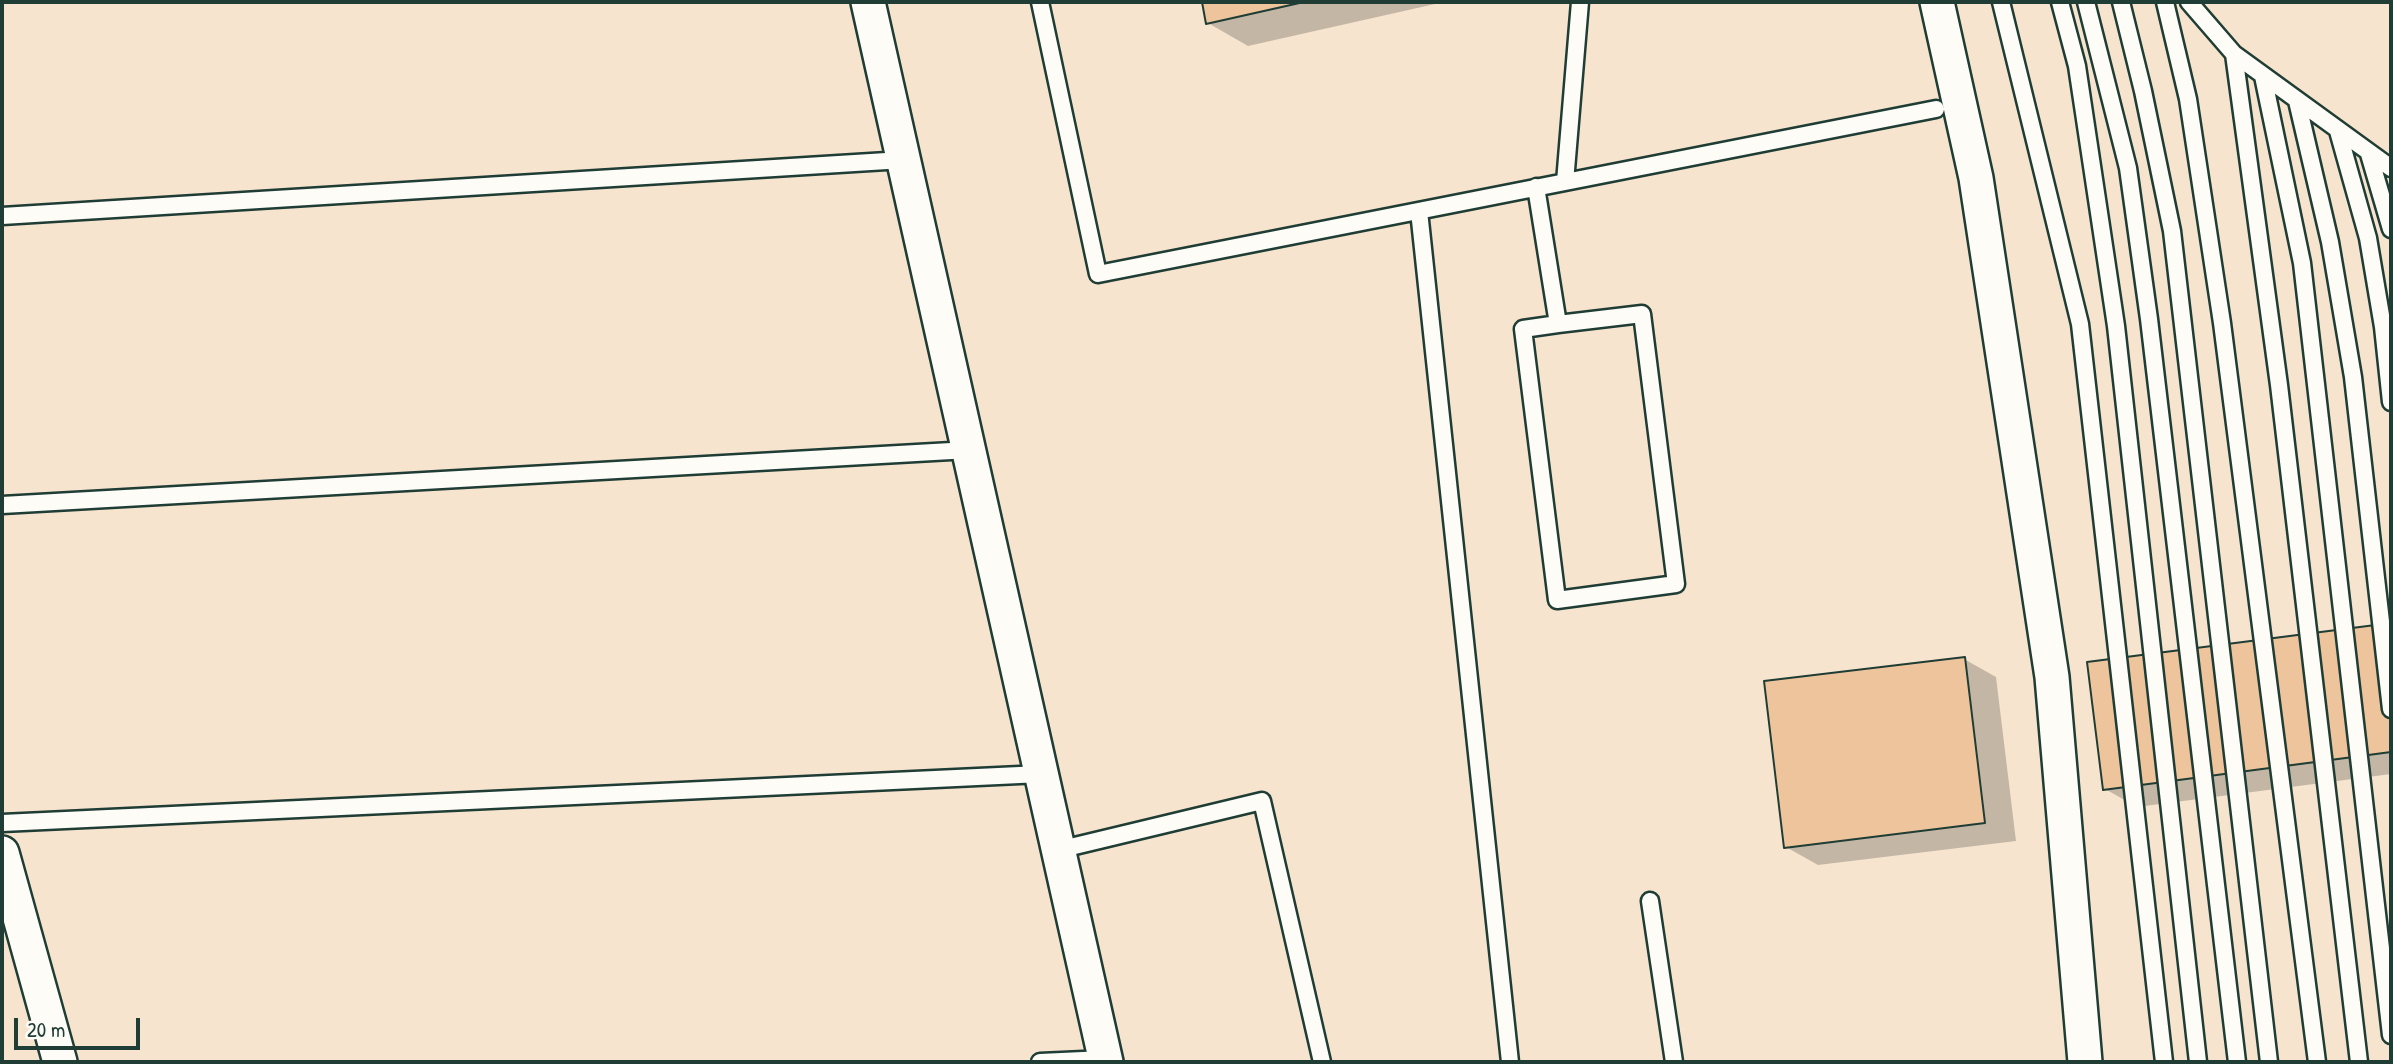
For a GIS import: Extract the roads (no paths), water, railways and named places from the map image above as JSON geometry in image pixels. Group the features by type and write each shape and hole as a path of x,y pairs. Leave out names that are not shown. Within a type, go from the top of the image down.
{"street":[{"path":"868,2 1105,1061"},
{"path":"1937,2 1976,178 2052,677 2085,1062"},
{"path":"2,853 60,1062"}],"lane":[{"path":"1040,2 1098,274 1936,109"},
{"path":"1565,182 1580,2"},
{"path":"2001,2 2080,324 2164,1062"},
{"path":"2060,2 2077,66 2116,326 2198,1062"},
{"path":"2086,2 2128,168 2237,1062"},
{"path":"2121,2 2143,91 2172,231 2269,1062"},
{"path":"2165,2 2188,99 2222,323 2317,1062"},
{"path":"2189,2 2234,54 2391,168"},
{"path":"2234,54 2280,398 2359,1062"},
{"path":"2263,76 2302,263 2391,1035"},
{"path":"2297,101 2330,242 2353,377 2391,709"},
{"path":"2338,131 2368,238 2383,327 2391,402"},
{"path":"2369,154 2391,229"},
{"path":"2,216 903,160"},
{"path":"1535,187 1558,324"},
{"path":"1419,211 1510,1062"},
{"path":"1642,314 1676,584 1557,600 1523,328 1558,324 1642,314"},
{"path":"2,505 969,450"},
{"path":"2,823 1041,774"},
{"path":"1058,850 1262,801 1322,1062"},
{"path":"1650,901 1674,1062"},
{"path":"1040,1062 1105,1061"}]}
